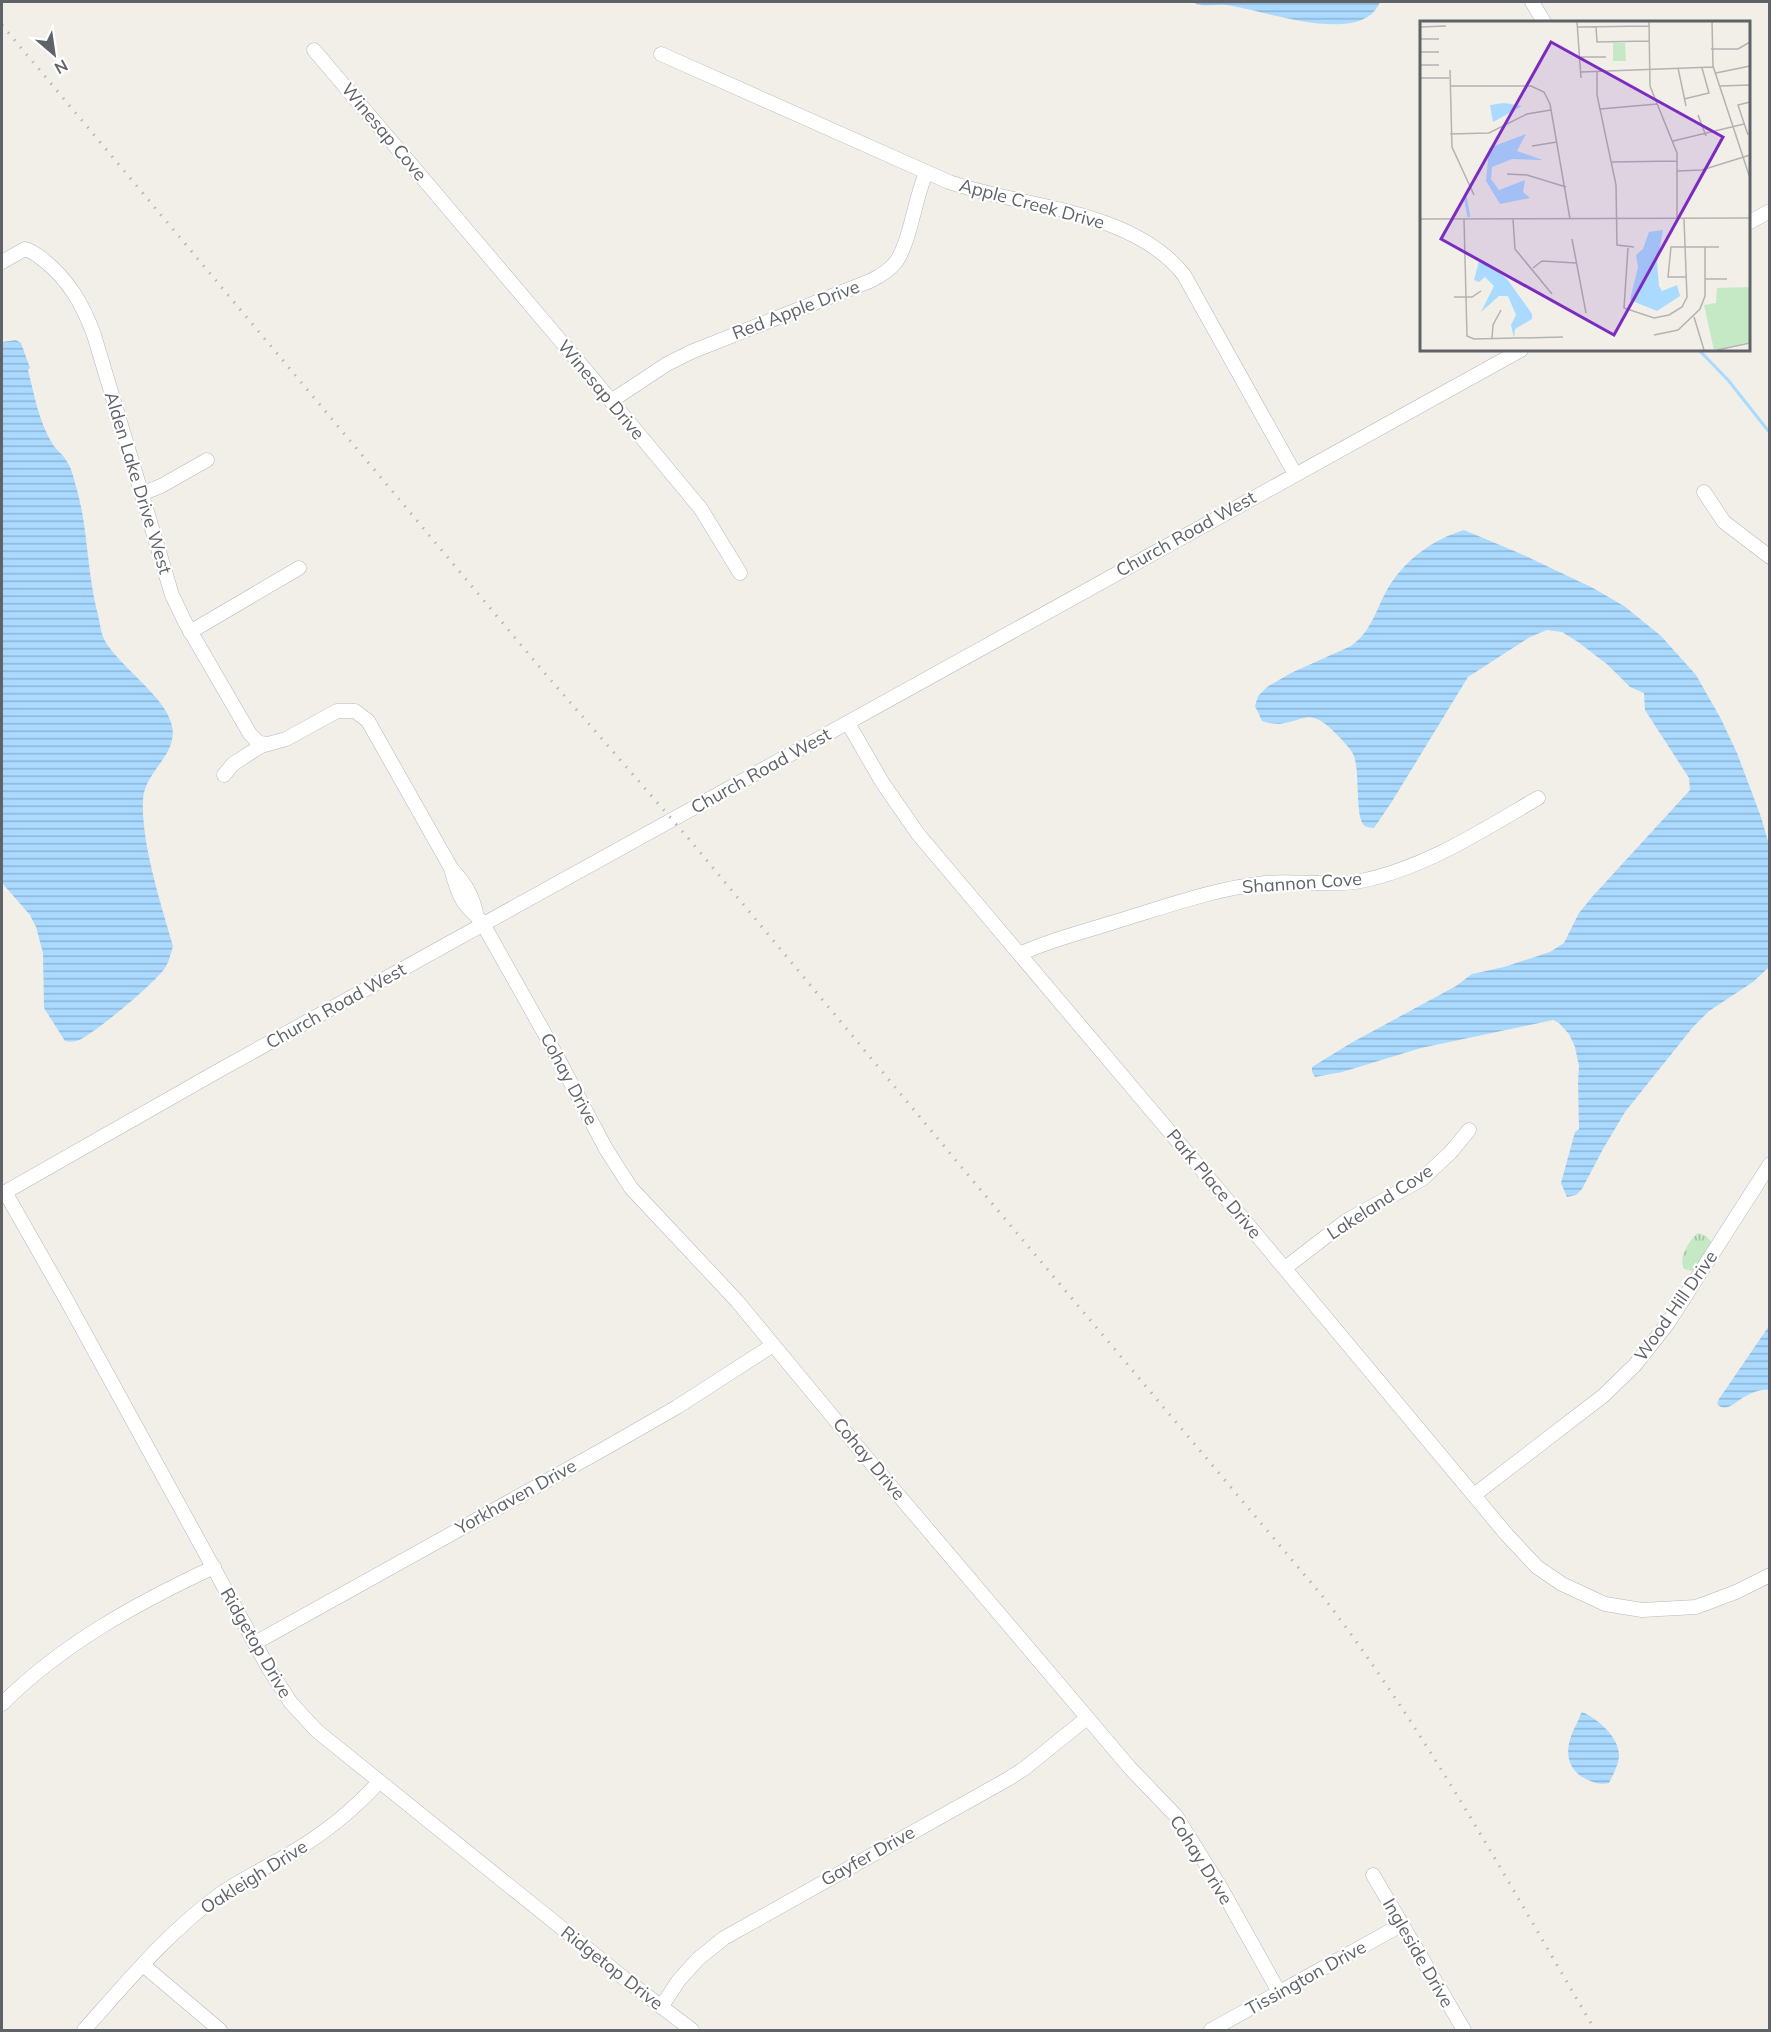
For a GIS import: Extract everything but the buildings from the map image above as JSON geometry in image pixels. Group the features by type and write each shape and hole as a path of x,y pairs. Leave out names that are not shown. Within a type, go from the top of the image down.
{"street":[{"path":"1532,2 1543,21"},
{"name":"Winesap Cove","path":"314,50 453,213"},
{"name":"Apple Creek Drive","path":"661,54 926,173 966,188 1045,206 1120,228 1142,238 1170,258 1192,288 1295,474"},
{"name":"Red Apple Drive","path":"611,401 667,364 691,352 870,281 884,273 895,262 902,250 926,173"},
{"path":"1750,222 1770,211"},
{"name":"Winesap Drive","path":"453,213 701,509 740,573"},
{"name":"Alden Lake Drive West","path":"2,262 19,251 28,250 56,272 76,294 94,335 172,595 190,632 250,734 258,742 264,744"},
{"name":"Church Road West","path":"3,1193 479,919 848,723 1519,351"},
{"path":"141,494 162,486 207,460"},
{"path":"1704,492 1725,522 1770,557"},
{"path":"190,632 298,568"},
{"name":"Cohay Drive","path":"264,744 285,739 337,711 350,710 360,714 368,721 451,868 455,886 465,903 479,919 623,1176 639,1197 710,1271 1087,1718 1176,1816 1279,1992"},
{"name":"Park Place Drive","path":"848,723 882,782 918,834 1536,1567 1577,1592 1605,1604 1656,1610 1696,1607 1736,1592 1770,1575"},
{"path":"224,775 233,764 264,744"},
{"name":"Shannon Cove","path":"1020,954 1174,903 1234,888 1278,882 1345,883 1378,877 1411,866 1434,855 1538,798"},
{"name":"Lakeland Cove","path":"1285,1268 1346,1221 1422,1179 1450,1153 1469,1130"},
{"name":"Wood Hill Drive","path":"1474,1495 1603,1396 1639,1361 1668,1323 1770,1164"},
{"name":"Ridgetop Drive","path":"3,1193 284,1694 302,1717 379,1782 692,2031"},
{"name":"Yorkhaven Drive","path":"255,1643 639,1428 696,1395 773,1345"},
{"path":"2,1704 26,1680 78,1641 145,1602 214,1567"},
{"name":"Gayfer Drive","path":"661,2007 679,1980 715,1944 769,1911 1008,1779 1087,1718"},
{"name":"Oakleigh Drive","path":"84,2031 181,1926 218,1896 322,1833 359,1803 379,1782"},
{"name":"Ingleside Drive","path":"1373,1875 1464,2031"},
{"name":"Tissington Drive","path":"1211,2031 1401,1925"},
{"path":"143,1965 220,2031"}],"green space":[{"path":"1698,1233 1706,1236 1714,1245 1696,1272 1684,1269 1682,1259 1691,1240"}],"water":[{"path":"1194,2 1380,2 1370,15 1354,22 1334,24 1312,23 1227,5 1200,5"},
{"path":"16,340 21,343 30,368 28,370 37,408 47,435 63,455 73,474 81,505 94,596 103,638 112,651 162,705 172,726 173,737 166,755 149,780 143,800 148,854 173,946 170,957 165,968 138,996 87,1036 72,1042 65,1041 44,1008 43,953 36,927 30,915 2,883 2,342"},
{"path":"1464,530 1593,588 1624,606 1661,636 1696,675 1721,719 1737,753 1769,845 1769,967 1753,982 1709,1011 1693,1027 1625,1112 1582,1189 1576,1195 1567,1197 1561,1183 1575,1132 1579,1129 1579,1066 1575,1047 1569,1034 1559,1023 1553,1020 1421,1048 1342,1072 1315,1077 1312,1067 1456,986 1472,974 1504,967 1550,952 1564,943 1579,913 1592,897 1690,790 1689,778 1645,710 1644,693 1630,687 1608,665 1562,632 1547,630 1530,637 1468,677 1374,828 1362,822 1358,804 1355,761 1353,754 1340,737 1324,723 1311,717 1282,724 1262,721 1255,706 1258,696 1267,687 1291,673 1351,646 1369,627 1388,588 1403,568 1431,545"},
{"path":"1769,1326 1769,1390 1755,1392 1728,1407 1720,1407 1717,1404 1719,1399"},
{"path":"1582,1712 1606,1729 1618,1748 1618,1762 1609,1783 1597,1783 1586,1779 1578,1774 1570,1762 1568,1747"}],"waterway":[{"path":"1700,351 1728,380 1770,433"}],"railway":[{"path":"2,25 542,670 689,839 1324,1598 1398,1702 1466,1810 1595,2030"}]}
